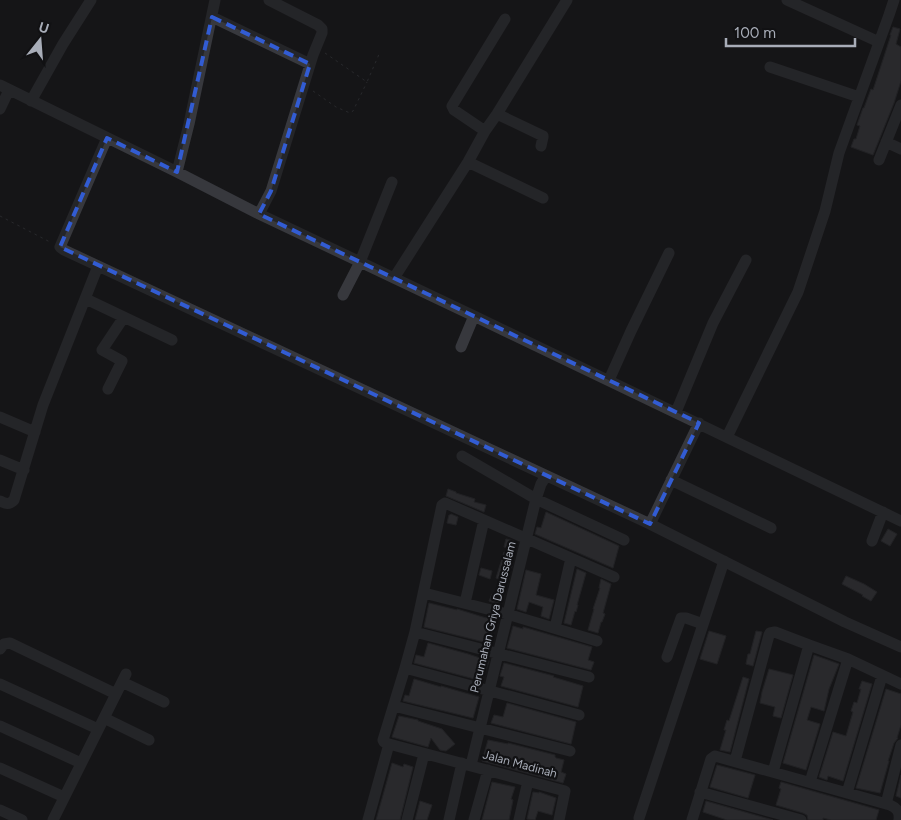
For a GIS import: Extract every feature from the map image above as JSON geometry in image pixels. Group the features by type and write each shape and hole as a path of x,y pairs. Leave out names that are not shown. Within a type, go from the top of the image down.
{"street":[{"path":"30,101 91,0"},
{"path":"178,172 216,0"},
{"path":"259,214 271,191 310,64 322,33 320,27 269,0"},
{"path":"394,278 468,162 485,131 498,114 567,0"},
{"path":"787,0 879,42"},
{"path":"727,437 798,292 825,211 839,153 894,0"},
{"path":"889,16 901,20"},
{"path":"212,17 310,64"},
{"path":"485,131 454,110 452,106 505,19"},
{"path":"770,67 859,97"},
{"path":"3,98 30,101 104,144 178,172 358,265 394,278 471,322 609,380 676,412 696,430 727,437 881,518 901,521"},
{"path":"879,160 901,105"},
{"path":"498,114 543,136 541,146"},
{"path":"886,142 901,150"},
{"path":"104,144 60,247 97,270 540,488 624,540"},
{"path":"468,162 543,198"},
{"path":"343,295 358,265 392,182"},
{"path":"609,380 669,253"},
{"path":"676,412 713,323 746,260"},
{"path":"0,501 10,504 14,500 43,405 97,270"},
{"path":"86,299 172,340"},
{"path":"108,389 122,361 102,350 124,317"},
{"path":"461,347 471,322"},
{"path":"0,417 35,432"},
{"path":"650,524 696,430"},
{"path":"462,456 540,488 650,524 845,622 901,647"},
{"path":"0,460 24,470"},
{"path":"671,480 771,528"},
{"name":"Perumahan Griya Darussalam","path":"449,820 480,728 540,488"},
{"path":"368,820 389,744 383,741 415,632 442,504 445,503 614,577"},
{"path":"872,541 881,518"},
{"path":"465,603 484,520"},
{"path":"556,628 571,558"},
{"path":"639,818 724,561"},
{"path":"424,593 507,614 597,641"},
{"path":"667,657 681,618 703,624"},
{"path":"415,632 589,678"},
{"path":"735,761 770,633 775,632 848,659 901,684"},
{"path":"0,649 4,644 10,643 116,694"},
{"path":"773,772 809,645"},
{"path":"810,782 848,659"},
{"path":"405,668 579,715"},
{"path":"847,792 882,676"},
{"path":"53,820 124,678 164,702"},
{"path":"0,684 98,729"},
{"path":"394,706 570,751"},
{"path":"104,718 149,740"},
{"path":"0,726 81,763"},
{"name":"Jalan Madinah","path":"389,744 565,791 558,820"},
{"path":"886,804 901,745"},
{"path":"407,820 424,754"},
{"path":"692,820 713,756 886,804 895,807 899,814"},
{"path":"0,768 64,797"},
{"path":"474,820 488,770"},
{"path":"519,820 528,781"},
{"path":"700,792 801,820"},
{"path":"0,810 22,820"}],"path":[{"path":"316,47 367,82"},
{"path":"304,85 336,107 350,114 380,52"},
{"path":"0,216 60,247"}],"highlighted area":[{"path":"212,17 310,64 271,191 259,214 699,423 650,524 60,247 107,138 177,172"}],"building":[{"path":"893,27 900,29 896,44 901,47 901,81 873,155 851,147 854,139 856,139 860,126 857,125 871,89 873,90"},
{"path":"448,489 475,499 474,502 486,505 484,512 446,496"},
{"path":"546,512 619,546 613,568 535,534 537,527 541,528"},
{"path":"451,514 458,517 456,525 447,523"},
{"path":"888,529 897,534 890,546 881,541"},
{"path":"506,539 514,541 512,549 504,547"},
{"path":"504,552 513,555 512,566 505,581 496,578"},
{"path":"481,568 492,571 490,579 479,575"},
{"path":"577,569 586,573 571,625 564,623"},
{"path":"526,570 541,574 536,595 554,600 549,619 541,616 543,607 529,602 526,612 517,609"},
{"path":"846,576 877,592 871,601 842,584"},
{"path":"601,579 611,584 603,613 605,614 598,633 588,630"},
{"path":"492,594 500,597 498,604 489,601"},
{"path":"429,603 496,620 488,643 424,627"},
{"path":"513,626 523,629 523,627 592,647 588,660 594,662 591,670 507,648"},
{"path":"709,631 726,636 717,664 700,659"},
{"path":"756,631 762,632 753,666 746,664"},
{"path":"428,643 489,661 482,681 414,663 416,655 424,657"},
{"path":"814,655 839,664 829,689 824,711 811,707 807,720 820,724 806,770 783,763"},
{"path":"504,663 583,686 578,707 501,686 504,677 500,676"},
{"path":"769,669 793,675 781,718 773,716 775,707 760,703"},
{"path":"743,677 749,679 730,752 720,750 727,720 729,721"},
{"path":"414,679 479,697 473,718 403,701 405,695 409,696"},
{"path":"862,681 872,684 843,781 828,776 827,780 819,777 833,732 846,736 853,712 851,711 854,702 857,703"},
{"path":"886,689 901,694 901,725 898,738 894,743 888,761 880,793 856,788"},
{"path":"507,703 576,722 571,744 491,723 494,715 503,717"},
{"path":"399,716 418,720 442,729 455,744 446,751 440,750 431,738 428,747 392,737"},
{"path":"488,740 555,755 556,758 564,760 561,772 566,774 563,783 482,761"},
{"path":"392,763 403,767 404,764 413,767 400,820 376,820"},
{"path":"717,765 755,775 748,798 710,787"},
{"path":"901,775 901,798 896,796"},
{"path":"492,782 515,787 511,799 513,800 509,820 482,820"},
{"path":"781,782 879,810 876,820 831,820 823,818 823,820 808,820 807,815 803,813 776,805"},
{"path":"533,792 539,792 556,798 552,815 538,811 535,820 527,819"},
{"path":"420,801 432,805 427,820 415,820"},
{"path":"706,801 773,820 727,820 703,812"}]}
